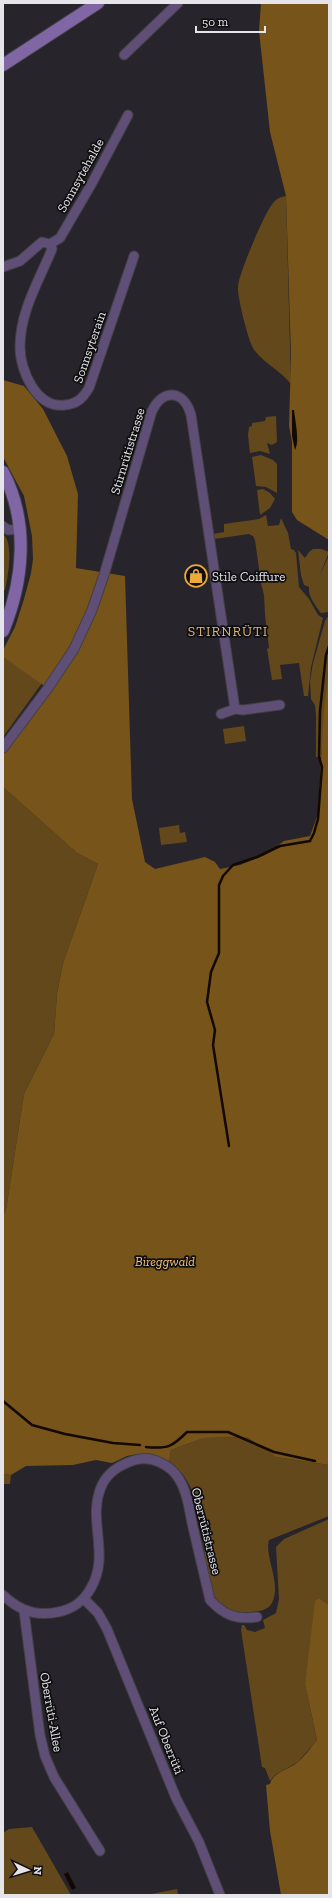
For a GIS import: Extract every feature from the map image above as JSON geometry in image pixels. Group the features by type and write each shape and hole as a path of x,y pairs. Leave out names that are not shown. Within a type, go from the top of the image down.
{"street":[{"path":"3,65 83,7 98,3"},
{"path":"124,55 178,3"},
{"name":"Sonnsytehalde","path":"50,244 60,238 92,183 128,115"},
{"path":"3,267 20,260 42,242 50,244"},
{"name":"Sonnsyterain","path":"50,244 52,249 29,301 23,325 20,348 24,368 34,389 45,402 55,406 69,405 78,402 85,396 134,256"},
{"name":"Stirnrütistrasse","path":"3,748 48,688 74,649 92,610 152,411 158,401 168,395 182,398 191,415 235,709"},
{"path":"3,472 13,497 21,529 21,563 17,588 10,615 3,631"},
{"path":"3,526 8,530 21,529"},
{"path":"220,714 235,709 243,710 280,705"},
{"name":"Oberrütistrasse","path":"84,1600 96,1580 101,1555 97,1515 98,1499 102,1484 112,1472 123,1464 143,1458 163,1464 173,1471 184,1488 210,1600 220,1610 228,1615 238,1618 257,1617"},
{"path":"3,1595 24,1611 50,1614 77,1605 84,1600"},
{"name":"Auf Oberrüti","path":"84,1600 98,1613 107,1629 176,1798 201,1846 220,1895"},
{"name":"Oberrüti-Allee","path":"24,1611 40,1735 45,1756 54,1777 100,1851"}],"shaded area":[{"path":"286,196 291,384 283,375 263,360 255,351 244,320 238,292 242,270 264,218 275,201"},
{"path":"292,410 294,410 297,431 295,450 292,436"},
{"path":"276,416 277,442 272,445 267,443 270,454 260,451 250,453 248,435 249,427 252,426 252,423 265,421 266,417"},
{"path":"261,455 273,460 277,464 277,493 266,487 256,486 252,457"},
{"path":"263,489 270,493 275,499 270,508 260,515 257,490"},
{"path":"266,515 268,526 279,525 281,518 288,533 291,549 296,553 299,587 309,599 318,615 323,618 311,667 308,696 304,696 299,663 280,665 282,679 272,680 267,649 269,648 264,595 255,540 253,536 249,534 214,539 213,534 224,532 224,524 259,519"},
{"path":"3,534 8,544 9,552 9,569 5,590 3,590"},
{"path":"313,549 321,549 329,552 319,577 329,555 329,612 321,613 314,604 309,587 304,585 301,575 298,550 305,558"},
{"path":"329,615 329,679 321,757 316,757 316,716 315,705 311,699 310,681 313,663 325,621"},
{"path":"3,657 42,683 3,737"},
{"path":"244,726 246,741 225,744 223,729"},
{"path":"3,787 77,853 98,864 63,963 57,994 54,1034 24,1094 6,1210 3,1215"},
{"path":"179,825 180,833 185,832 187,842 161,845 159,828"},
{"path":"247,1437 276,1457 329,1465 329,1516 269,1540 268,1547 274,1579 275,1595 268,1608 245,1613 228,1609 215,1597 208,1576 196,1503 190,1487 182,1473 169,1462 171,1450 204,1438"},
{"path":"3,1474 11,1475 10,1484 3,1484"},
{"path":"329,1519 329,1605 319,1598 305,1684 317,1740 298,1762 275,1775 270,1781 265,1768 262,1767 241,1630 242,1625 244,1625 247,1630 255,1632 265,1628 263,1620 276,1613 279,1599 276,1547 284,1539"},
{"path":"32,1827 71,1895 3,1895 3,1833 9,1829"},
{"path":"68,1872 76,1888 72,1890 64,1874"},
{"path":"177,1889 178,1895 146,1895"}],"green space":[{"path":"261,3 329,3 329,540 297,520 292,512 292,442 289,426 291,356 286,196 270,132 259,31"},
{"name":"Bireggwald","path":"3,380 24,386 43,409 67,456 78,494 76,568 125,576 132,799 145,862 155,869 205,857 215,862 220,869 240,865 265,855 284,841 310,836 318,814 324,709 329,669 329,1465 276,1457 247,1437 204,1438 171,1450 169,1462 158,1457 138,1454 127,1456 112,1463 96,1460 73,1465 26,1466 11,1475 3,1474 3,1215 6,1210 24,1094 54,1034 57,994 63,963 98,864 77,853 3,787 3,754 50,690 3,657 3,650 15,627 24,599 33,559 32,536 24,496 3,457"},
{"path":"319,1598 329,1605 329,1895 281,1895 270,1831 266,1785 270,1784 274,1777 278,1774 298,1762 317,1740 305,1684 315,1601"}],"waterway":[{"path":"229,1146 213,1045 215,1030 207,1002 211,972 219,953 219,885 223,876 233,865 257,857 280,846 310,841 314,833 318,819 322,767 319,757 320,711 326,655 329,646"},
{"path":"3,1401 32,1425 65,1434 113,1443 140,1445"},
{"path":"146,1447 160,1448 169,1446 187,1432 228,1432 274,1452 315,1461"}],"place":[{"name":"Stile Coiffure","path":"196,576"}],"district":[{"name":"STIRNRÜTI","path":"228,631"}]}
